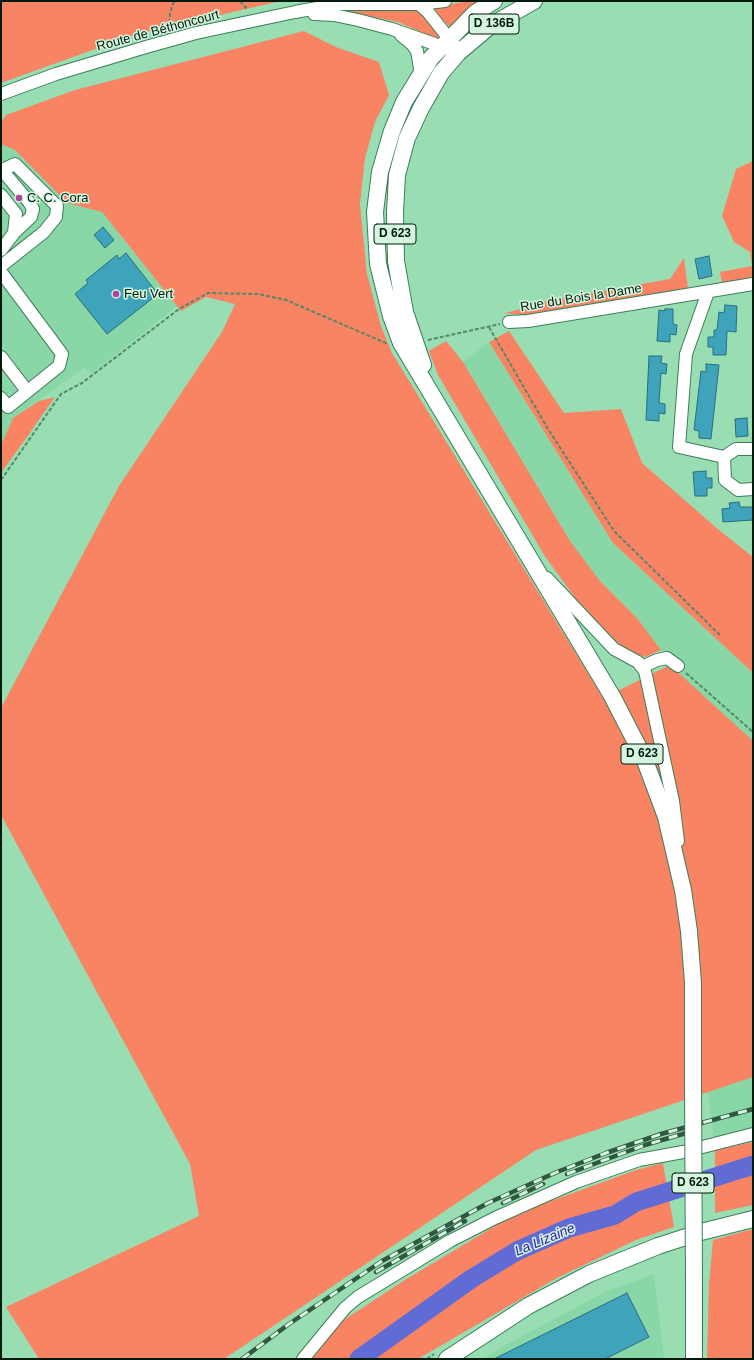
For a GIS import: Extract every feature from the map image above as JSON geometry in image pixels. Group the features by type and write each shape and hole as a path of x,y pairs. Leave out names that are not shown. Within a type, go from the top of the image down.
{"main road":[{"name":"D 136B","path":"445,42 475,12 494,1"},
{"name":"D 136B","path":"458,53 490,26 534,1"},
{"name":"D 623","path":"445,42 421,74 404,102 392,130 380,172 375,212 378,264 390,316 408,343 448,421 612,696 644,758 666,817 683,890 689,931 693,982 694,1359"},
{"name":"D 623","path":"408,343 405,312 396,261 395,212 398,175 407,138 421,108 441,73 458,53"},
{"path":"447,1359 528,1306 589,1274 658,1246 701,1232 753,1219"}],"street":[{"name":"Route de Béthoncourt","path":"1,94 56,74 168,41 295,12 339,4 419,4 445,1"},
{"name":"D 136B","path":"419,4 445,42 458,53"},
{"path":"295,12 334,15 445,42"},
{"path":"392,29 412,44 417,51 421,74"},
{"path":"1,250 14,233 31,217 33,209 29,202 1,171 15,164 57,206 56,217 44,232 1,266"},
{"path":"1,195 16,214 14,233"},
{"path":"1,272 62,354 59,366 27,392 4,402"},
{"name":"Rue du Bois la Dame","path":"509,322 528,321 753,284"},
{"path":"708,292 686,354 679,447 724,457 736,449 753,449"},
{"path":"1,358 27,392"},
{"path":"724,457 725,480 738,490 753,489"},
{"path":"532,562 614,649 638,662 645,671 673,801 683,890"},
{"path":"642,667 657,660 667,658 678,666"},
{"path":"303,1359 345,1308 358,1297 450,1241 495,1218 576,1182 639,1160 683,1152 753,1134"}],"path":[{"path":"168,41 170,13 174,1"},
{"path":"240,1 246,6 250,15"},
{"name":"Rue du Bois la Dame","path":"1,480 61,394 82,383 179,309 208,293 258,294 286,300 387,344 408,343 509,322"},
{"path":"489,327 548,429 614,531 721,636"},
{"path":"678,666 706,688 753,732"}],"shaded area":[{"path":"1,1 281,1 137,34 1,83"},
{"path":"470,1 483,1 450,27 432,9 432,7"},
{"path":"346,8 413,8 424,14 441,36 438,39 398,22 346,11"},
{"path":"304,31 336,47 379,62 389,95 375,122 365,158 360,204 367,274 381,326 392,353 603,698 670,665 753,741 753,1077 536,1150 224,1359 39,1359 6,1307 199,1216 190,1164 1,815 1,708 119,486 222,332 235,304 206,297 181,311 102,212 67,203 15,150 1,144 1,122 6,115 75,90"},
{"path":"1,144 15,150 67,203 102,212 177,306 92,373 84,368 13,418 1,445"},
{"path":"753,161 753,279 722,283 720,272 752,266 750,252 734,242 722,216 736,169"},
{"path":"684,258 688,289 529,316 505,313 537,305 546,301 670,279"},
{"path":"509,331 564,413 621,409 642,463 719,530 753,557 753,673 613,543 489,342"},
{"path":"446,341 463,362 570,541 600,581 637,618 661,650 645,657 624,649 587,614 546,558 438,375 429,351"},
{"path":"489,342 613,543 753,673 753,741 670,665 661,650 637,618 600,581 570,541 463,362"},
{"path":"55,397 1,473 1,445 13,418 39,401"},
{"path":"753,1077 753,1142 715,1150 708,1092"},
{"path":"753,1142 753,1205 715,1213 715,1150"},
{"path":"663,1163 674,1227 636,1240 555,1279 418,1359 312,1359 336,1325 408,1278 515,1214 636,1170"},
{"path":"753,1229 753,1359 707,1359 709,1284 713,1240"},
{"path":"654,1274 664,1359 483,1359 498,1349 605,1292"}],"building":[{"path":"103,227 114,240 105,248 94,235"},
{"name":"Feu Vert","path":"126,253 158,294 107,334 75,294 88,283 86,280 117,255 119,259"},
{"path":"709,256 712,276 699,279 695,259"},
{"path":"725,305 737,306 736,332 727,331 726,355 713,355 713,347 708,347 708,337 714,337 714,330 717,330 719,312 724,313"},
{"path":"665,309 673,309 673,324 677,325 676,335 670,334 670,342 657,341 659,310 665,311"},
{"path":"649,356 662,356 661,363 667,364 666,374 661,373 659,403 665,404 665,414 659,413 659,421 646,420"},
{"path":"706,364 719,365 711,439 699,438 699,431 694,430 701,371 706,372"},
{"path":"747,418 748,436 736,437 735,419"},
{"path":"706,471 706,478 712,478 712,488 707,488 707,496 695,496 693,472"},
{"path":"739,502 740,507 753,507 753,520 723,522 722,509 730,508 729,503"},
{"path":"627,1293 649,1337 605,1359 494,1359"}],"waterway":[{"name":"La Lizaine","path":"359,1359 471,1279 517,1251 569,1228 615,1215 636,1202 753,1165"}],"railway":[{"path":"242,1359 289,1324 382,1261 488,1203 557,1172 606,1153 661,1134 753,1109"},
{"path":"567,1174 645,1145 686,1133"},
{"path":"503,1203 543,1184"},
{"path":"376,1272 465,1221"}],"place":[{"name":"C. C. Cora","path":"19,198"},
{"name":"Feu Vert","path":"116,294"}]}
